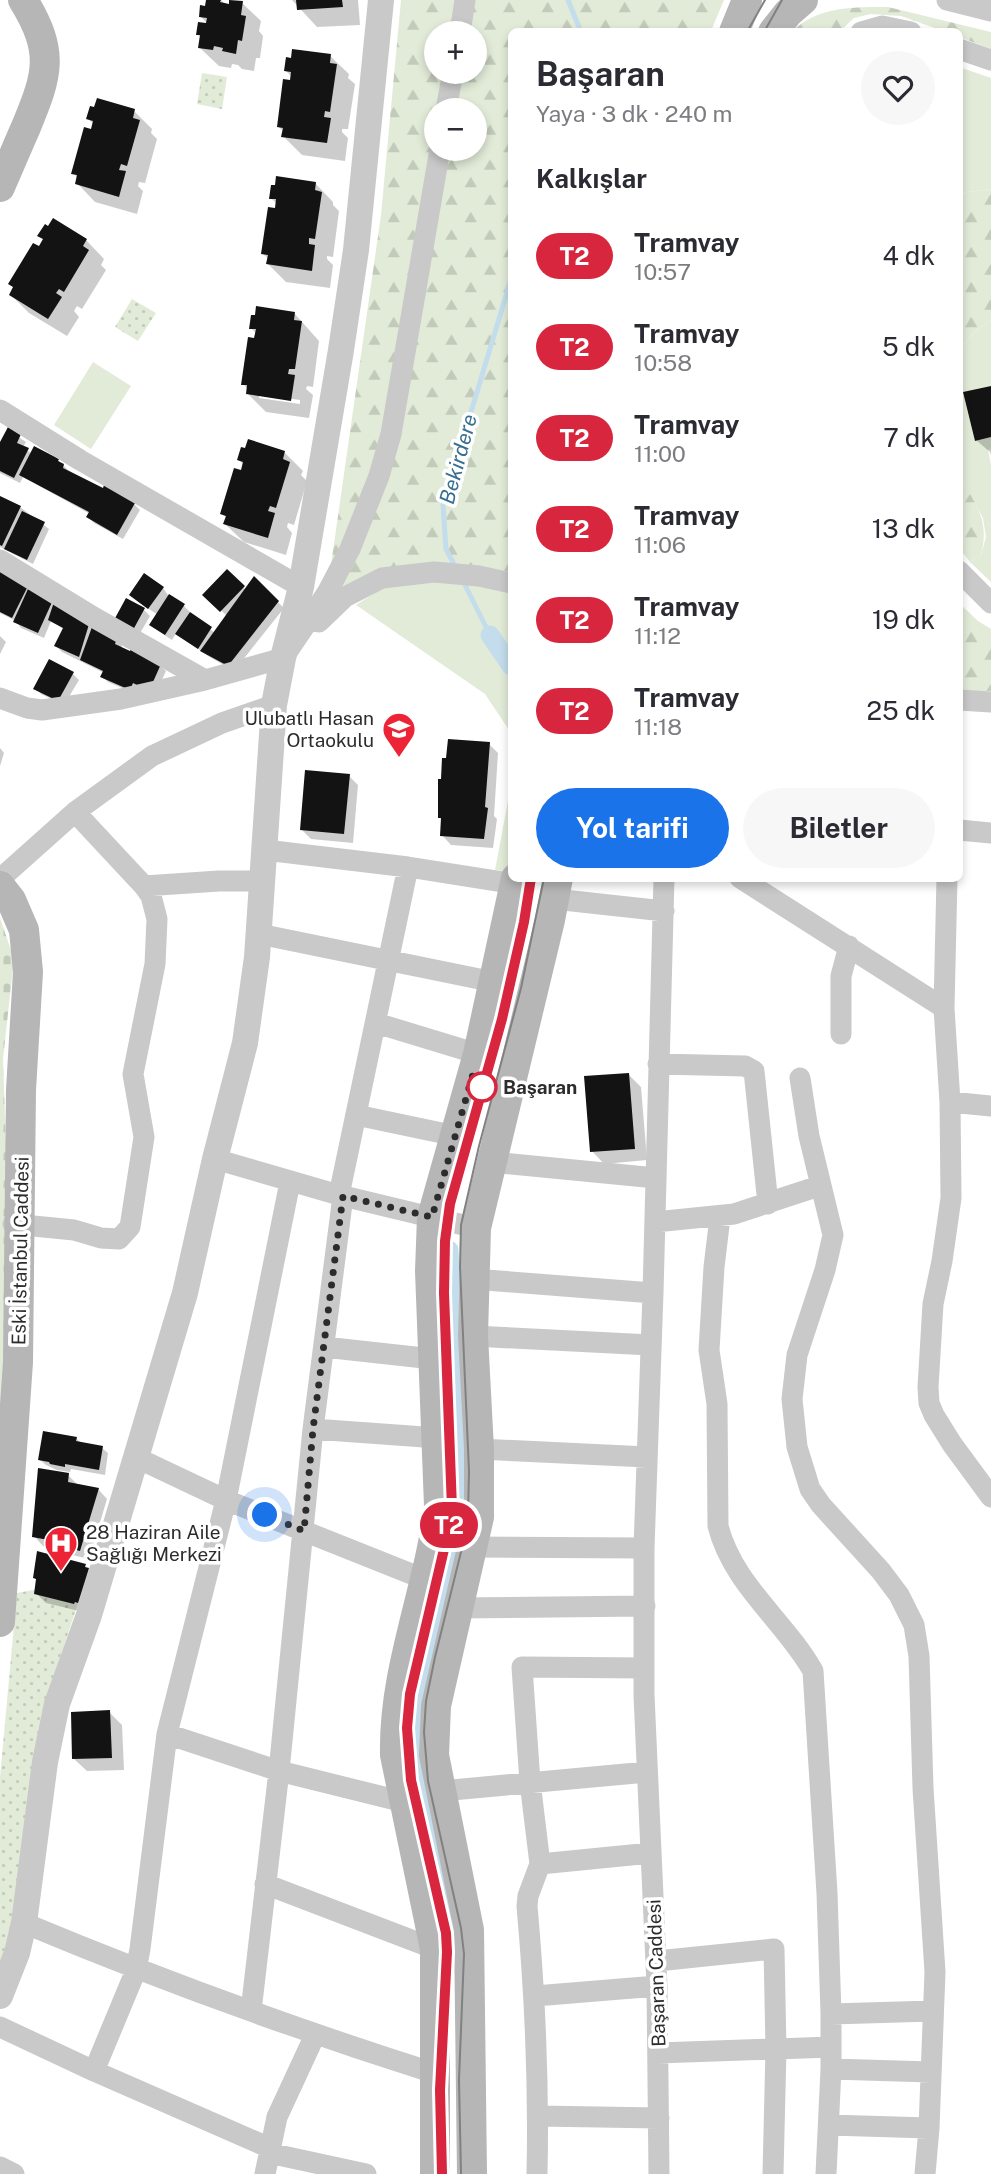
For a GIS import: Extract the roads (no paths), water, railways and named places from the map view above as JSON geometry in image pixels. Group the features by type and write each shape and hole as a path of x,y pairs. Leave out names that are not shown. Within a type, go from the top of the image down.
{"main road":[{"path":"0,141 23,88 28,65 23,37 2,0"},
{"path":"0,187 45,78 43,45 36,24 23,0"},
{"path":"736,28 747,0"},
{"path":"776,28 803,0"},
{"path":"472,2174 469,1930 434,1755 436,1706 479,1517 473,1279 454,1223 456,1136 478,1054 516,882"},
{"name":"Eski İstanbul Caddesi","path":"0,886 11,900 24,930 28,972 0,1521"},
{"path":"435,2174 435,1949 395,1755 395,1728 402,1675 436,1532 439,1506 430,1271 454,1223 491,1162 556,889"},
{"name":"Eski İstanbul Caddesi","path":"0,906 10,920 20,959 12,1099 17,1225 17,1400 0,1622"}],"street":[{"path":"0,1996 14,1962 24,1923 45,1762 57,1704 89,1615 185,1293 215,1158 245,1043 263,881 274,705 301,587 356,250 381,0"},
{"path":"462,21 466,0"},
{"path":"947,0 991,11"},
{"path":"963,50 991,60"},
{"path":"284,656 327,593 350,549 379,476 391,434 438,161"},
{"path":"0,410 80,460 301,587"},
{"path":"0,560 205,680"},
{"path":"0,698 27,708 52,709 121,699 205,680 284,656 345,597 382,578 434,572 479,576 508,582"},
{"path":"963,575 991,604"},
{"path":"963,700 991,702"},
{"path":"0,878 75,812 152,755 222,723 274,705"},
{"path":"17,1225 75,1230 111,1240 119,1239 130,1227 144,1137 133,1074 158,942 155,907 144,887 75,812"},
{"path":"963,830 991,833"},
{"path":"265,850 508,880"},
{"path":"251,2011 279,1772 313,1429 341,1196 408,867"},
{"path":"144,887 219,881 263,881"},
{"name":"Başaran Caddesi","path":"659,2174 657,1961 647,1772 644,1548 664,882"},
{"path":"746,882 944,1008"},
{"path":"947,882 944,1008 950,1102 951,1198 933,1304 929,1403 951,1444 991,1497"},
{"path":"556,889 664,911"},
{"path":"258,934 494,982"},
{"path":"841,1034 841,976 849,946"},
{"path":"376,1023 478,1054"},
{"path":"658,1064 745,1066 754,1071 768,1204"},
{"path":"800,1078 808,1136 831,1226 832,1242 799,1348 792,1399 797,1447 810,1489 821,1505 900,1595 914,1625 919,1656 923,1788 934,1947 929,2127 925,2174"},
{"path":"950,1102 991,1106"},
{"path":"356,1115 456,1136"},
{"path":"215,1158 341,1196 454,1223"},
{"path":"491,1162 656,1178"},
{"path":"94,2071 135,1970 143,1927 167,1734 226,1500 290,1182"},
{"path":"655,1222 720,1217 768,1204 820,1185"},
{"path":"720,1217 709,1350 717,1404 719,1526 723,1544 731,1560 762,1606 796,1643 813,1671 827,1893 831,2014 827,2174"},
{"path":"473,1279 653,1293"},
{"path":"474,1336 651,1345"},
{"path":"324,1347 433,1359"},
{"path":"313,1429 438,1438"},
{"path":"479,1449 647,1457"},
{"path":"135,1457 226,1500 424,1579"},
{"path":"474,1547 644,1548"},
{"path":"457,1608 645,1606"},
{"path":"537,2174 535,1996 527,1906 540,1864 530,1782 522,1667 644,1668"},
{"path":"167,1734 279,1772 404,1802"},
{"path":"441,1791 647,1772"},
{"path":"540,1864 652,1853"},
{"path":"265,1884 435,1949"},
{"path":"24,1923 135,1970 314,2035 434,2073"},
{"path":"657,1961 774,1949 776,2049 773,2174"},
{"path":"535,1996 657,1986"},
{"path":"831,2014 933,2011"},
{"path":"0,2027 269,2150 366,2174"},
{"path":"265,2174 281,2106 314,2035"},
{"path":"658,2053 831,2047"},
{"path":"831,2069 931,2072"},
{"path":"538,2116 659,2118"},
{"path":"829,2125 929,2127"},
{"path":"0,2167 14,2174"}],"waterway":[{"name":"Bekirdere","path":"568,0 579,28"},
{"name":"Bekirdere","path":"456,568 446,549 443,505 508,289"},
{"name":"Bekirdere","path":"462,579 490,635"},
{"path":"490,635 508,662"},
{"path":"449,1250 461,1507 426,1664 419,1714 418,1759 454,1936"}],"tram line":[{"path":"749,28 765,0"},
{"path":"766,28 782,0"},
{"path":"442,2174 440,2090 446,1933 411,1780 407,1728 410,1694 452,1509 444,1293 445,1241 450,1204 502,1019 530,882"},
{"name":"T2","path":"442,2174 440,2090 446,1933 411,1780 407,1728 410,1694 452,1509 444,1293 447,1221 466,1141 502,1019 530,882"},
{"path":"461,2174 459,2080 464,1954 461,1928 428,1781 424,1732 426,1701 468,1515 461,1225 521,988 543,882"}],"place":[{"name":"Ulubatlı Hasan Ortaokulu","path":"399,759"},
{"name":"Başaran","path":"482,1087"},
{"name":"28 Haziran Aile Sağlığı Merkezi","path":"61,1573"}]}
